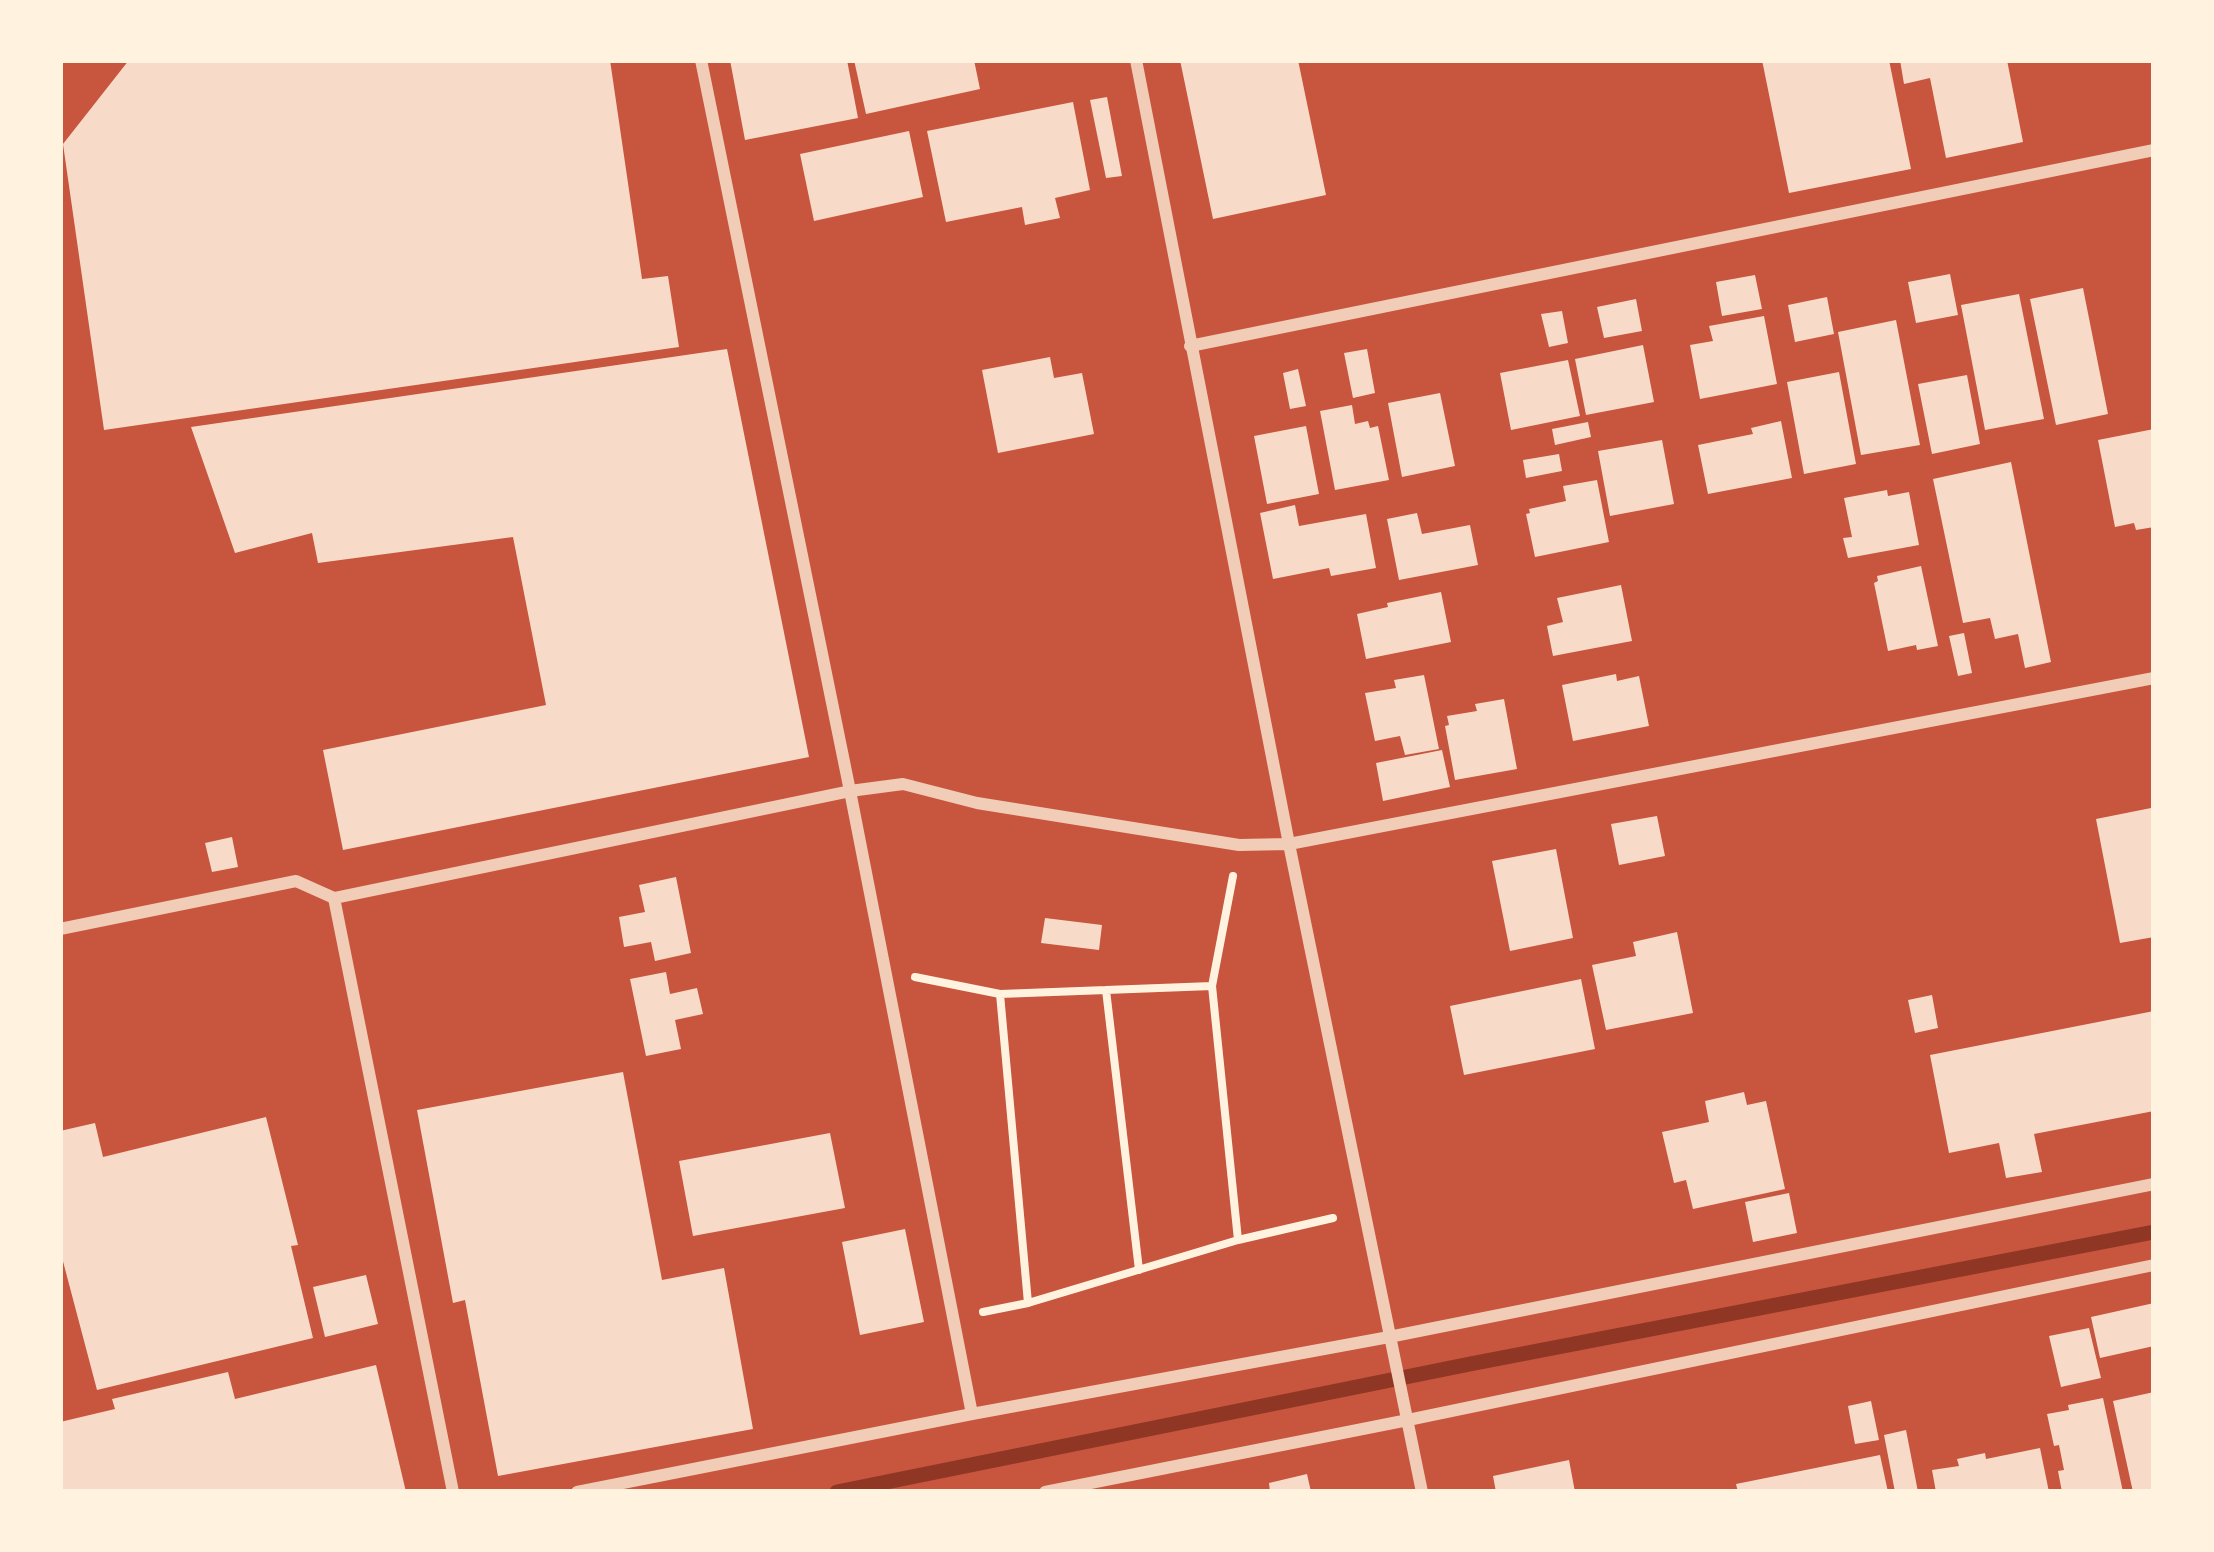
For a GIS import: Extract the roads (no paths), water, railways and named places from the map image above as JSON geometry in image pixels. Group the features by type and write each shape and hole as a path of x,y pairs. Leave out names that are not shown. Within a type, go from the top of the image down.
{"street":[{"path":"700,60 972,1414"},
{"path":"1136,60 1422,1492"},
{"path":"1190,346 2154,150"},
{"path":"60,929 296,881 334,898 903,784 977,803 1239,845 1289,844 2154,678"},
{"path":"334,898 453,1492"},
{"path":"577,1492 2154,1184"},
{"path":"1045,1492 2154,1265"}],"waterway":[{"path":"837,1492 2154,1232"}]}
